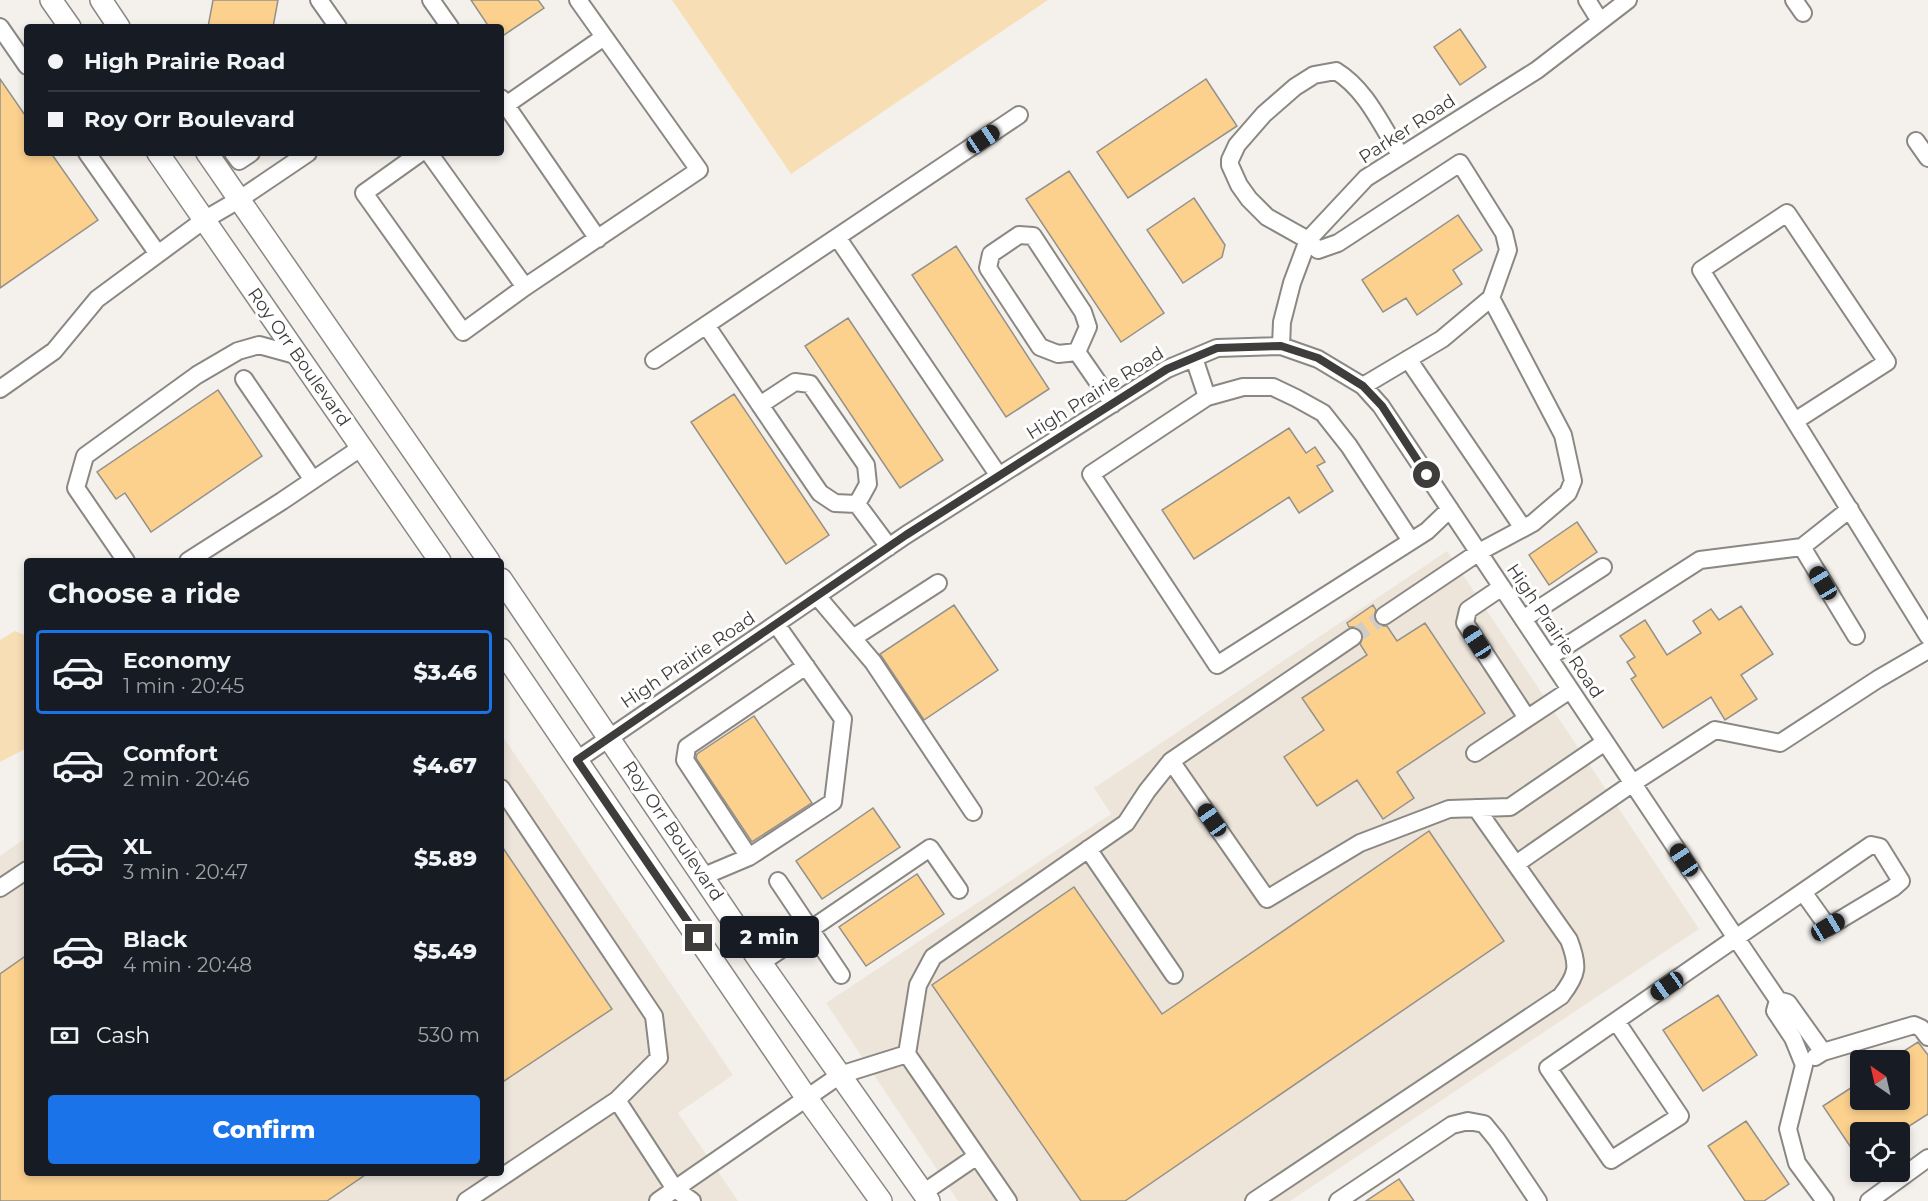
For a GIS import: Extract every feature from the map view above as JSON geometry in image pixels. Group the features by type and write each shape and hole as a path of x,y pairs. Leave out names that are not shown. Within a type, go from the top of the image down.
{"main road":[{"path":"51,0 68,24"},
{"path":"101,0 117,24"},
{"name":"Roy Orr Boulevard","path":"160,156 438,558"},
{"path":"209,156 487,558"},
{"name":"Roy Orr Boulevard","path":"504,583 761,963 926,1197"},
{"path":"504,653 807,1097 881,1201"}],"street":[{"path":"318,0 336,24"},
{"path":"431,0 448,24"},
{"path":"416,156 364,192 463,332 525,287 699,170 578,0"},
{"path":"1587,0 1600,21"},
{"name":"Parker Road","path":"1281,346 1285,312 1292,283 1308,240 1366,178 1537,70 1628,0"},
{"path":"0,27 24,62"},
{"path":"598,238 504,101 604,37"},
{"path":"1363,386 1442,339 1491,298 1508,250 1504,233 1460,163 1330,247 1318,250 1308,240 1267,217 1244,192 1230,165 1230,160 1237,145 1264,114 1295,87 1314,75 1336,71 1360,91 1401,156"},
{"path":"654,360 1019,115"},
{"path":"1916,141 1928,158"},
{"path":"89,156 158,254"},
{"path":"235,156 239,161 246,156"},
{"path":"0,389 54,351 97,299 204,220 240,199 304,156"},
{"path":"431,156 525,287"},
{"path":"1796,421 1887,362 1787,213 1701,270 1928,636"},
{"path":"1019,235 1033,236 1083,312 1088,327 1077,352 1058,354 1040,347 988,268 991,254 1019,235"},
{"path":"837,237 999,476"},
{"path":"1384,616 1479,552 1533,523 1568,493 1574,481 1563,435 1491,298"},
{"path":"706,325 820,493 835,503 857,504"},
{"path":"124,558 76,488 85,456 197,375 238,351 259,345 299,356"},
{"name":"High Prairie Road","path":"577,760 889,547 1167,369 1217,348 1281,346 1318,358 1363,386 1382,406 1779,1000"},
{"path":"1077,352 1113,404"},
{"path":"1194,358 1207,397"},
{"path":"1408,359 1523,528"},
{"path":"244,379 313,480"},
{"path":"760,405 795,382 810,384 866,465 868,484 857,504"},
{"path":"1411,541 1349,446 1323,413 1273,387 1243,387 1207,397 1091,474 1217,665 1427,531 1450,509"},
{"path":"193,558 362,447"},
{"path":"857,504 889,547"},
{"path":"1549,657 1700,560 1802,547 1850,509"},
{"path":"1802,547 1856,636"},
{"path":"1523,619 1603,567"},
{"path":"853,638 938,583"},
{"path":"1502,587 1468,610 1465,623 1527,718"},
{"path":"817,596 873,662 973,812"},
{"path":"704,876 749,857 833,802 843,719 776,624"},
{"path":"1008,1201 907,1054 918,985 933,957 1126,823 1147,791 1171,761 1353,637"},
{"path":"1516,864 1633,783 1715,730 1779,743 1878,679 1928,650"},
{"path":"749,857 685,760 687,747 806,666"},
{"path":"1475,753 1570,690"},
{"path":"1171,761 1267,899 1360,843 1449,809 1510,807 1605,742"},
{"path":"504,792 654,1016 659,1058 617,1100 504,1176"},
{"path":"1254,1201 1561,996 1573,981 1576,959 1569,940 1476,808"},
{"path":"1616,1021 1680,1116 1611,1161 1548,1068 1616,1021 1738,941 1803,891 1871,844 1880,847 1901,881 1828,927 1803,891"},
{"path":"761,963 930,848 959,890"},
{"path":"1088,849 1174,975"},
{"path":"0,888 24,872"},
{"path":"778,881 841,975"},
{"path":"1823,1052 1788,1003 1779,1000 1775,1011 1793,1038 1804,1065 1788,1129 1797,1163 1825,1201"},
{"path":"1804,1065 1823,1052 1914,1025 1921,1028 1928,1037"},
{"path":"658,1201 840,1075 907,1054"},
{"path":"617,1100 675,1189 692,1201"},
{"path":"1338,1201 1452,1125 1467,1121 1484,1124 1538,1201"},
{"path":"926,1197 978,1156"},
{"path":"1869,1201 1928,1158"},
{"path":"466,1201 503,1176"}],"shaded area":[{"path":"672,0 1048,0 791,174"},
{"path":"1447,551 1699,929 1290,1201 958,1201 826,1003 1111,814 1094,788"},
{"path":"15,631 24,635 24,750 0,762 0,640"},
{"path":"504,738 733,1075 678,1113 738,1201 0,1201 0,856 24,839 24,1176 504,1176"}],"building":[{"path":"213,0 278,0 274,24 209,24"},
{"path":"471,0 538,0 544,8 504,35 504,24 487,24"},
{"path":"1460,29 1486,67 1460,85 1434,47"},
{"path":"0,79 24,114 24,156 53,156 98,220 0,288"},
{"path":"1206,79 1237,126 1128,198 1097,152"},
{"path":"1069,171 1164,313 1121,342 1026,199"},
{"path":"1194,198 1225,245 1222,257 1183,283 1147,230"},
{"path":"1458,215 1482,250 1453,270 1462,284 1417,315 1406,298 1383,312 1362,280"},
{"path":"956,246 1049,389 1006,417 912,275"},
{"path":"848,318 943,460 900,488 805,346"},
{"path":"218,390 262,456 151,532 125,493 116,499 97,472"},
{"path":"734,394 829,535 786,564 691,422"},
{"path":"1289,428 1306,453 1315,447 1325,462 1317,466 1333,491 1299,513 1289,497 1194,559 1162,510"},
{"path":"1577,522 1597,552 1549,585 1529,555"},
{"path":"954,605 998,670 924,720 880,654"},
{"path":"1373,605 1376,610 1374,616 1376,622 1380,626 1387,626 1397,641 1425,623 1485,713 1397,772 1414,798 1383,819 1357,780 1317,806 1284,757 1324,730 1302,698 1367,655 1360,644 1363,637 1362,632 1357,627 1349,627 1347,623"},
{"path":"1741,606 1773,654 1741,675 1757,699 1725,720 1711,697 1663,728 1631,679 1636,676 1627,662 1635,657 1620,636 1645,620 1667,655 1701,633 1693,621 1711,609 1719,620"},
{"path":"754,716 812,803 752,842 696,758 697,754"},
{"path":"873,808 900,847 822,899 796,861"},
{"path":"1429,831 1504,941 1125,1201 1081,1201 932,985 1074,887 1162,1014"},
{"path":"504,849 612,1009 504,1081"},
{"path":"917,874 944,914 866,966 839,927"},
{"path":"24,957 24,1176 364,1176 327,1201 0,1201 0,974"},
{"path":"1718,995 1757,1055 1703,1091 1663,1030"},
{"path":"1918,1042 1928,1055 1928,1114 1910,1126 1910,1122 1850,1122 1850,1146 1823,1106 1850,1088 1850,1110 1910,1110 1910,1050 1906,1050"},
{"path":"1746,1121 1789,1184 1764,1201 1745,1201 1708,1146"},
{"path":"1399,1179 1414,1201 1366,1201"}],"tunnel":[{"path":"1353,637 1384,616"}],"route":[{"path":"699,938 577,760 906,535 1167,369 1217,348 1281,346 1318,358 1363,386 1382,406 1427,475"}]}
